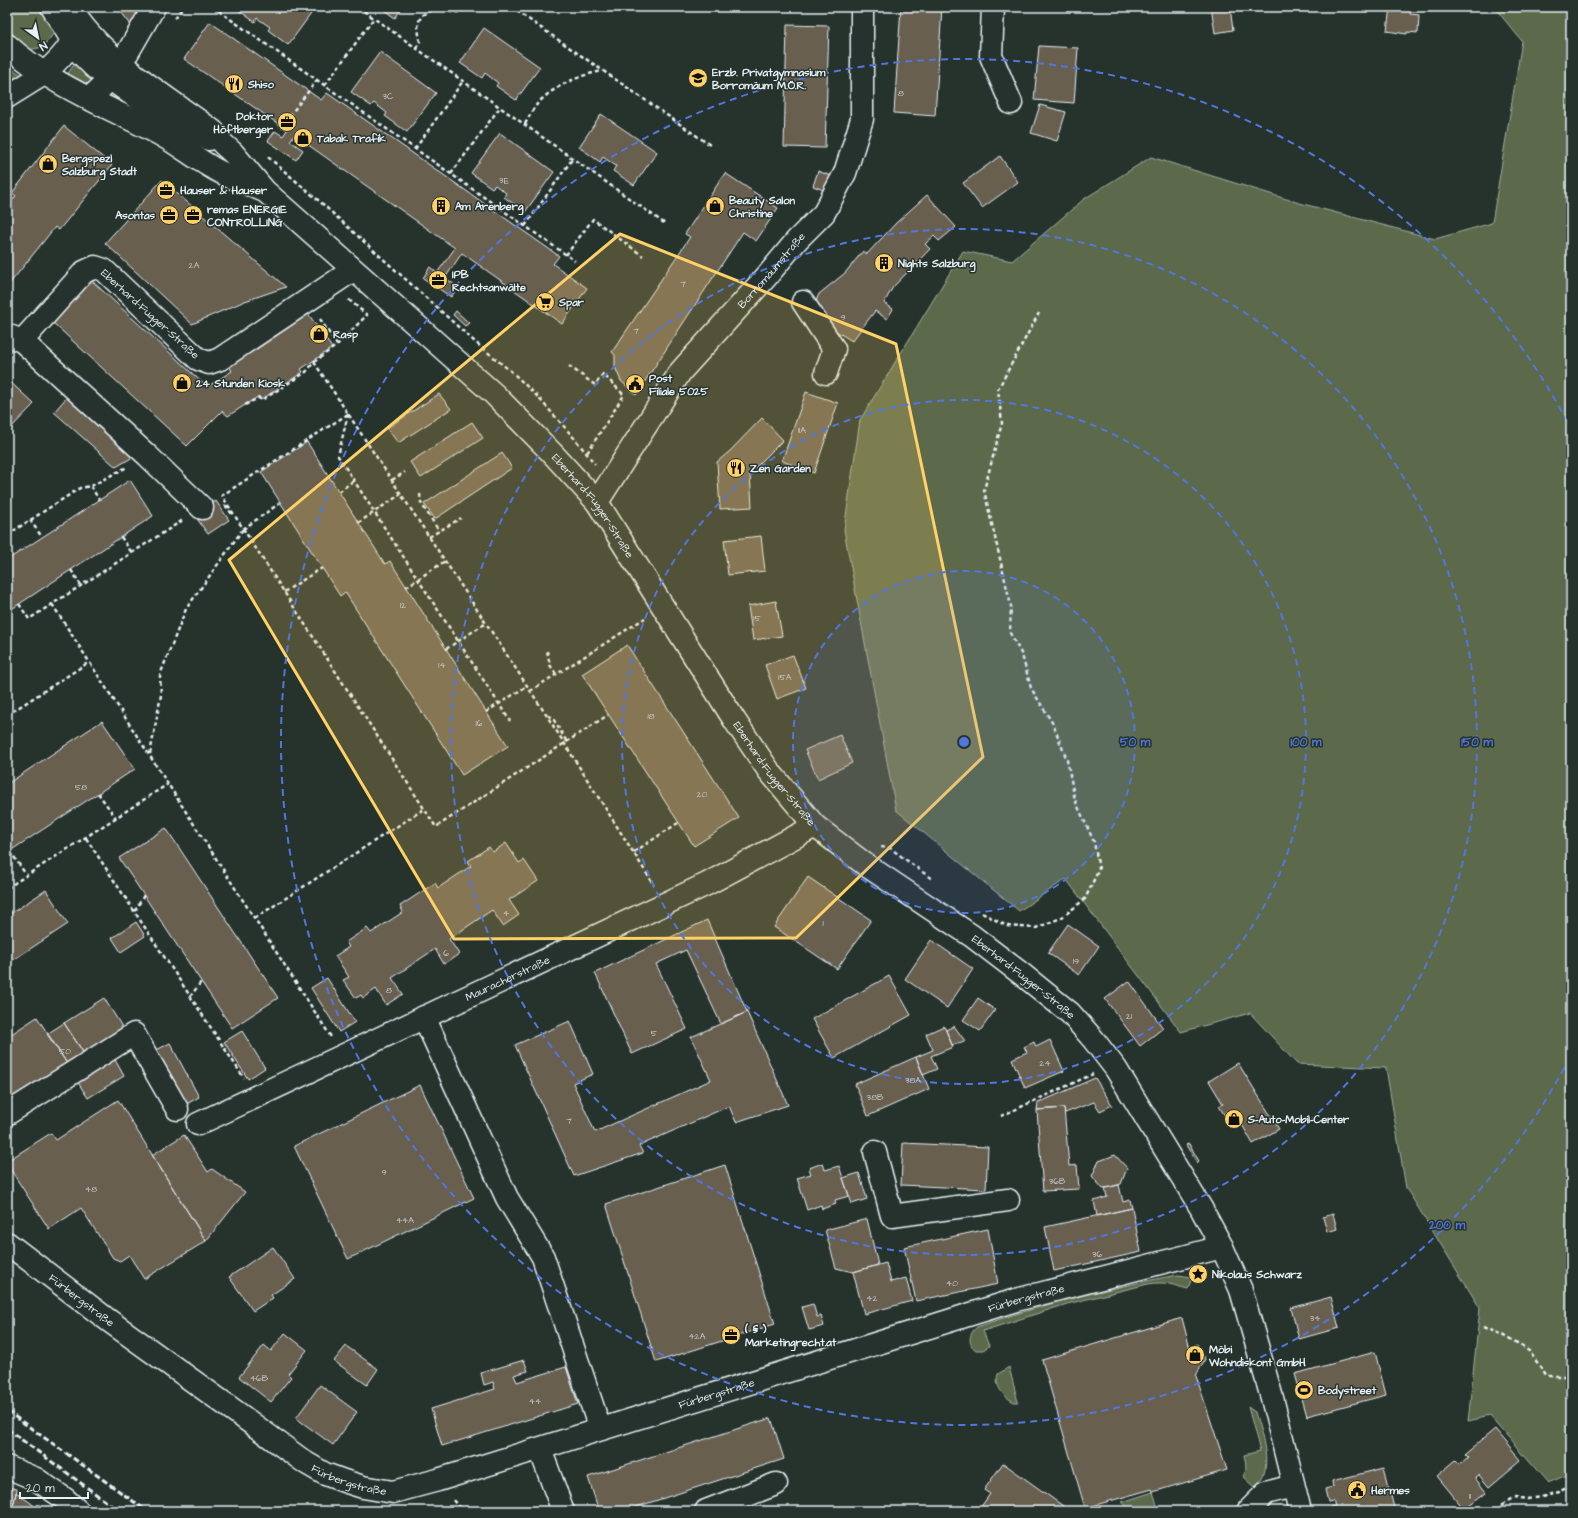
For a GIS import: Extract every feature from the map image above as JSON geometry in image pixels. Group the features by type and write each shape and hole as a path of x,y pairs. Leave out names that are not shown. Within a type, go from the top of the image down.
{"street":[{"path":"52,7 80,53 115,71"},
{"path":"89,99 115,71 154,7"},
{"name":"Borromäumstraße","path":"597,502 681,371 767,276 797,240 824,212 845,173 862,119 862,7"},
{"path":"993,7 991,56 1011,103"},
{"path":"7,97 44,74 65,54 72,41 76,28 72,10"},
{"name":"Eberhard-Fugger-Straße","path":"72,10 115,71 214,131 223,144 234,153 265,191 494,394 552,453 597,502 664,606 735,721 765,765 815,826 872,870 972,936 1070,1013 1093,1038 1116,1069 1190,1189 1222,1247"},
{"name":"Eberhard-Fugger-Straße","path":"7,45 21,58 44,74 89,99 164,136 222,173 265,191"},
{"name":"Eberhard-Fugger-Straße","path":"14,338 84,272 95,267 104,270 198,359 209,363 220,360 353,270"},
{"path":"803,302 834,348 826,373"},
{"path":"14,338 148,456 202,508"},
{"name":"Mauracherstraße","path":"198,1124 666,904 707,884 815,826"},
{"path":"424,1017 507,1198 543,1256 600,1429"},
{"path":"7,1114 134,1034 177,1109"},
{"path":"874,1152 892,1216 1008,1200"},
{"name":"Fürbergstraße","path":"7,1243 108,1320 306,1463 325,1474 344,1481 363,1487 393,1492 438,1480 1022,1298 1222,1247"},
{"path":"1222,1247 1241,1290 1272,1398 1300,1511"},
{"path":"540,1448 563,1511"},
{"path":"7,1467 36,1479 65,1499 78,1511"},
{"path":"706,1511 776,1484"},
{"path":"1248,1511 1266,1493 1293,1486"}],"path":[{"path":"213,7 574,261"},
{"path":"358,7 664,223"},
{"path":"416,48 420,42 418,27 422,15 434,10 458,12 464,9 464,7"},
{"path":"511,7 710,146"},
{"path":"325,85 374,18"},
{"path":"525,124 535,107 559,87 589,73 603,71"},
{"path":"281,127 317,80"},
{"path":"415,149 463,81"},
{"path":"451,174 500,107"},
{"path":"525,226 573,158"},
{"path":"566,255 593,219 643,256"},
{"path":"315,313 337,345"},
{"path":"979,912 1007,926 1036,928 1061,918 1085,899 1099,869 1094,842 1075,800 1067,760 1053,724 1031,688 1022,654 1010,633 1011,606 984,490 1002,423 998,389 1039,313"},
{"path":"245,405 258,398 262,400 306,372 314,362 337,345 367,315"},
{"path":"314,362 530,691 566,743 666,904"},
{"path":"569,366 595,385 603,374 624,395 587,453"},
{"path":"348,414 338,456 510,721"},
{"path":"348,414 222,495 436,827 608,715"},
{"path":"7,535 80,488 91,486 148,456"},
{"path":"392,480 404,472"},
{"path":"339,492 354,480"},
{"path":"91,486 99,500"},
{"path":"358,523 400,494"},
{"path":"420,494 421,503 439,531"},
{"path":"19,604 29,619 219,497 244,529"},
{"path":"149,755 161,695 160,675 186,609 244,529 280,503"},
{"path":"429,537 461,518"},
{"path":"30,520 42,537"},
{"path":"122,537 132,553"},
{"path":"406,587 445,561"},
{"path":"284,592 322,568"},
{"path":"71,570 81,585"},
{"path":"52,604 343,1055"},
{"path":"530,691 664,606"},
{"path":"446,649 486,623"},
{"path":"547,651 550,665 556,674"},
{"path":"7,715 89,662"},
{"path":"486,712 527,686"},
{"path":"7,888 168,784"},
{"path":"98,793 116,818"},
{"path":"254,918 424,809"},
{"path":"634,852 678,823"},
{"path":"86,838 256,1096"},
{"path":"850,853 871,846 890,848 934,881"},
{"path":"10,852 27,876"},
{"path":"135,911 144,895"},
{"path":"190,997 201,982"},
{"path":"1001,1116 1093,1074"},
{"path":"1483,1327 1502,1335 1529,1351 1547,1376 1565,1376 1571,1380"},
{"path":"1508,1511 1503,1504 1515,1498 1528,1500 1542,1498 1571,1487"}],"highlighted area":[{"path":"620,234 896,344 983,757 796,938 454,939 229,560"}],"green space":[{"path":"7,7 47,7 55,19 54,33 47,42 39,48 28,50 7,35"},
{"path":"1494,7 1571,7 1571,1473 1548,1483 1490,1416 1468,1421 1480,1308 1406,1188 1386,1068 1297,1064 1250,1013 1181,1032 1066,879 1019,911 896,810 844,530 860,420 963,251 1012,261 1084,199 1151,157 1296,202 1435,239 1492,223 1522,41"},
{"path":"78,59 100,77 88,84 80,83 72,78 68,73"},
{"path":"7,66 22,75 7,85"},
{"path":"1178,1275 1192,1277 1188,1289 1169,1284 1148,1284 1067,1304 983,1331 989,1346 983,1350 976,1350 970,1342 972,1332 977,1327 1031,1309"},
{"path":"1009,1367 1018,1402 1014,1402 1003,1394 997,1383 998,1374"},
{"path":"1248,1407 1255,1412 1263,1441 1266,1462 1265,1471 1261,1480 1255,1487 1244,1477 1246,1466 1244,1455 1260,1451"},
{"path":"1153,1492 1159,1511 1131,1511 1122,1502"}],"building":[{"path":"117,7 142,7 132,26"},
{"path":"234,7 316,7 288,45 268,30 270,27 257,18 255,22"},
{"path":"380,7 403,7 395,18"},
{"path":"901,7 942,7 935,116 894,113"},
{"path":"1211,7 1230,7 1233,30 1215,33"},
{"path":"1390,7 1411,7 1410,14 1419,15 1418,33 1407,32 1407,34 1387,31"},
{"name":"Am Arenberg","path":"210,22 321,100 327,93 559,256 553,264 587,288 562,324 462,253 445,278 458,287 451,297 423,278 430,267 437,273 455,248 294,135 290,141 303,150 296,160 268,141 275,131 283,136 287,130 184,59"},
{"path":"787,25 829,26 825,148 784,147"},
{"path":"484,28 540,67 516,100 496,86 498,83 485,73 482,78 460,63"},
{"path":"1039,46 1078,48 1074,103 1034,100"},
{"path":"380,52 436,93 407,132 385,116 387,113 374,103 371,106 351,92"},
{"path":"1040,105 1066,112 1057,141 1031,133"},
{"path":"601,114 657,152 634,185 613,171 616,166 603,157 600,162 579,147"},
{"path":"64,126 112,165 59,230 55,227 7,287 7,206 16,196 12,193"},
{"path":"500,133 554,172 525,212 504,197 506,193 495,185 492,188 471,173"},
{"path":"1000,156 1018,182 982,208 963,183"},
{"path":"818,171 831,176 826,191 813,186"},
{"path":"725,173 778,208 756,241 743,232 636,395 621,381 615,367 615,355 612,352 690,237 685,234"},
{"path":"162,180 286,287 245,301 192,324 105,243"},
{"name":"Nights Salzburg","path":"927,195 956,227 939,241 934,236 925,244 930,249 893,287 884,303 893,309 887,319 875,311 852,341 831,328 814,309 819,294 845,273 863,251 867,254 896,223"},
{"path":"90,279 207,387 232,371 228,364 307,312 332,348 301,369 303,372 261,400 259,396 228,416 222,411 187,446 51,321"},
{"path":"456,311 469,323 465,326 453,315"},
{"path":"7,379 34,404 8,431 7,430"},
{"path":"806,392 838,403 814,473 782,461"},
{"path":"439,394 451,409 398,443 387,428"},
{"path":"67,397 133,457 116,467 54,412"},
{"name":"Zen Garden","path":"762,418 783,440 750,473 752,507 720,509 717,462 730,451"},
{"path":"472,422 483,438 421,478 410,462"},
{"path":"307,442 385,564 390,561 508,746 462,775 345,592 340,596 261,472"},
{"path":"502,453 512,468 435,519 424,504"},
{"path":"130,480 153,516 7,612 7,560"},
{"path":"216,501 229,520 208,534 195,516"},
{"path":"761,536 765,571 728,575 724,540"},
{"path":"776,601 782,636 753,640 748,606"},
{"path":"627,645 739,818 694,846 582,674"},
{"path":"793,655 806,688 777,699 765,665"},
{"path":"102,721 135,769 7,853 7,784"},
{"path":"840,735 852,763 818,779 805,750"},
{"path":"166,828 278,998 232,1028 119,858"},
{"path":"506,843 519,863 524,860 538,881 509,900 519,915 503,926 492,910 449,939 459,954 444,964 435,949 392,978 403,994 386,1005 376,989 363,998 361,995 356,998 343,980 349,977 335,956 349,947 346,942 367,928 371,933 403,912 400,906 435,883 438,888 471,866 468,861 489,847 493,852"},
{"path":"808,877 871,920 837,969 774,927"},
{"path":"46,890 68,924 10,962 7,957 7,916"},
{"path":"707,920 747,1012 721,1024 686,950 656,964 687,1029 632,1054 595,973"},
{"path":"136,922 145,936 121,952 112,938"},
{"path":"1068,924 1099,946 1079,975 1048,953"},
{"path":"931,940 973,969 947,1008 905,979"},
{"path":"889,976 911,1015 834,1058 812,1019"},
{"path":"327,978 355,1022 339,1032 311,988"},
{"path":"1129,981 1163,1028 1140,1046 1105,999"},
{"path":"104,998 124,1030 85,1055 64,1023"},
{"path":"978,998 995,1010 980,1031 963,1020"},
{"path":"747,1012 788,1105 736,1122 729,1106 639,1146 643,1153 574,1176 515,1045 570,1021 593,1074 573,1083 595,1132 711,1080 691,1037"},
{"path":"37,1017 68,1065 7,1106 7,1037"},
{"path":"64,1023 85,1055 68,1065 47,1034"},
{"path":"944,1026 953,1047 931,1056 937,1069 923,1075 916,1057 933,1050 926,1034"},
{"path":"954,1026 965,1041 952,1045 946,1030"},
{"path":"242,1031 265,1068 248,1079 224,1042"},
{"path":"1050,1040 1064,1071 1025,1088 1012,1059 1027,1052 1024,1047 1034,1042 1036,1047"},
{"path":"170,1043 199,1097 183,1106 153,1052"},
{"path":"916,1057 929,1089 868,1116 855,1084"},
{"path":"114,1058 124,1076 88,1098 77,1081"},
{"path":"1238,1063 1279,1129 1253,1144 1240,1121 1231,1126 1219,1106 1223,1104 1209,1081"},
{"path":"1095,1078 1112,1105 1100,1111 1094,1102 1065,1113 1064,1108 1037,1110 1038,1103"},
{"path":"420,1085 474,1198 348,1259 294,1146"},
{"path":"118,1100 206,1241 144,1279 129,1255 120,1261 113,1258 81,1208 49,1229 7,1164 7,1161 51,1133 56,1140"},
{"path":"1064,1108 1069,1166 1077,1165 1079,1189 1043,1191 1037,1110"},
{"path":"184,1135 208,1172 212,1169 245,1192 206,1241 152,1155"},
{"path":"903,1143 988,1147 986,1189 901,1185"},
{"path":"1189,1144 1199,1161 1197,1163 1186,1145"},
{"path":"1115,1155 1127,1168 1121,1184 1103,1189 1092,1176 1099,1161"},
{"path":"823,1163 825,1170 839,1166 849,1196 835,1200 836,1204 822,1209 821,1205 807,1210 797,1178 811,1174 809,1168"},
{"path":"725,1165 775,1324 656,1362 606,1204"},
{"path":"859,1173 867,1199 852,1204 843,1178"},
{"path":"1119,1185 1123,1202 1130,1200 1132,1208 1097,1216 1094,1201 1107,1197 1105,1188"},
{"path":"1132,1208 1141,1252 1054,1271 1045,1227"},
{"path":"1333,1214 1337,1229 1327,1232 1323,1217"},
{"path":"867,1219 878,1265 853,1272 836,1268 825,1230"},
{"path":"988,1229 998,1284 916,1301 904,1247"},
{"path":"273,1247 295,1279 271,1295 273,1298 253,1311 229,1277"},
{"path":"886,1263 891,1282 906,1278 912,1301 864,1314 853,1272"},
{"path":"1331,1297 1339,1328 1299,1339 1291,1308"},
{"path":"813,1304 817,1317 821,1316 824,1326 809,1330 802,1307"},
{"path":"1182,1318 1190,1349 1197,1344 1205,1359 1196,1376 1227,1470 1153,1492 1152,1489 1085,1508 1042,1360"},
{"path":"285,1333 307,1350 288,1374 291,1377 271,1402 239,1377 264,1345 271,1351"},
{"path":"346,1346 378,1369 367,1385 334,1361"},
{"path":"1375,1352 1386,1395 1307,1416 1295,1374"},
{"path":"524,1360 528,1371 514,1375 517,1382 566,1367 578,1404 442,1446 431,1409 495,1389 493,1382 484,1385 481,1373"},
{"path":"320,1385 357,1412 333,1445 296,1418"},
{"path":"771,1418 784,1459 624,1511 599,1511 588,1477"},
{"path":"1495,1429 1521,1460 1489,1487 1479,1475 1475,1478 1486,1492 1464,1509 1437,1476 1456,1460 1460,1464 1468,1457 1465,1454"},
{"path":"1003,1463 1070,1511 978,1511 990,1494 984,1490"},
{"path":"1384,1468 1394,1508 1389,1509 1389,1511 1331,1511 1330,1507 1335,1506 1333,1501 1328,1502 1325,1489 1333,1487 1332,1481"},
{"path":"7,1487 17,1489 12,1511 7,1511"},
{"path":"16,1492 36,1507 38,1504 48,1511 12,1511"}],"railway":[{"path":"7,1411 147,1511"},
{"path":"7,1429 119,1511"}],"place":[{"name":"Erzb. Privatgymnasium Borromäum M.Ö.R.","path":"698,78"},
{"name":"Shiso","path":"234,84"},
{"name":"Doktor Höftberger","path":"287,122"},
{"name":"Tabak Trafik","path":"303,138"},
{"name":"Bergspezl Salzburg Stadt","path":"48,164"},
{"name":"Hauser & Hauser","path":"166,190"},
{"name":"Am Arenberg","path":"441,206"},
{"name":"Beauty Salon Christine","path":"715,206"},
{"name":"Asontas","path":"169,215"},
{"name":"remas ENERGIE CONTROLLING","path":"193,215"},
{"name":"Nights Salzburg","path":"884,263"},
{"name":"IPB Rechtsanwälte","path":"438,280"},
{"name":"Spar","path":"545,302"},
{"name":"Rasp","path":"319,334"},
{"name":"24 Stunden Kiosk","path":"182,383"},
{"name":"Post Filiale 5025","path":"635,384"},
{"name":"Zen Garden","path":"736,468"},
{"name":"S-Auto-Mobil-Center","path":"1234,1119"},
{"name":"Nikolaus Schwarz","path":"1198,1274"},
{"name":"( § ) Marketingrecht.at","path":"731,1335"},
{"name":"Möbi Wohndiskont GmbH","path":"1195,1355"},
{"name":"Bodystreet","path":"1304,1390"},
{"name":"Hermes","path":"1357,1490"}]}
